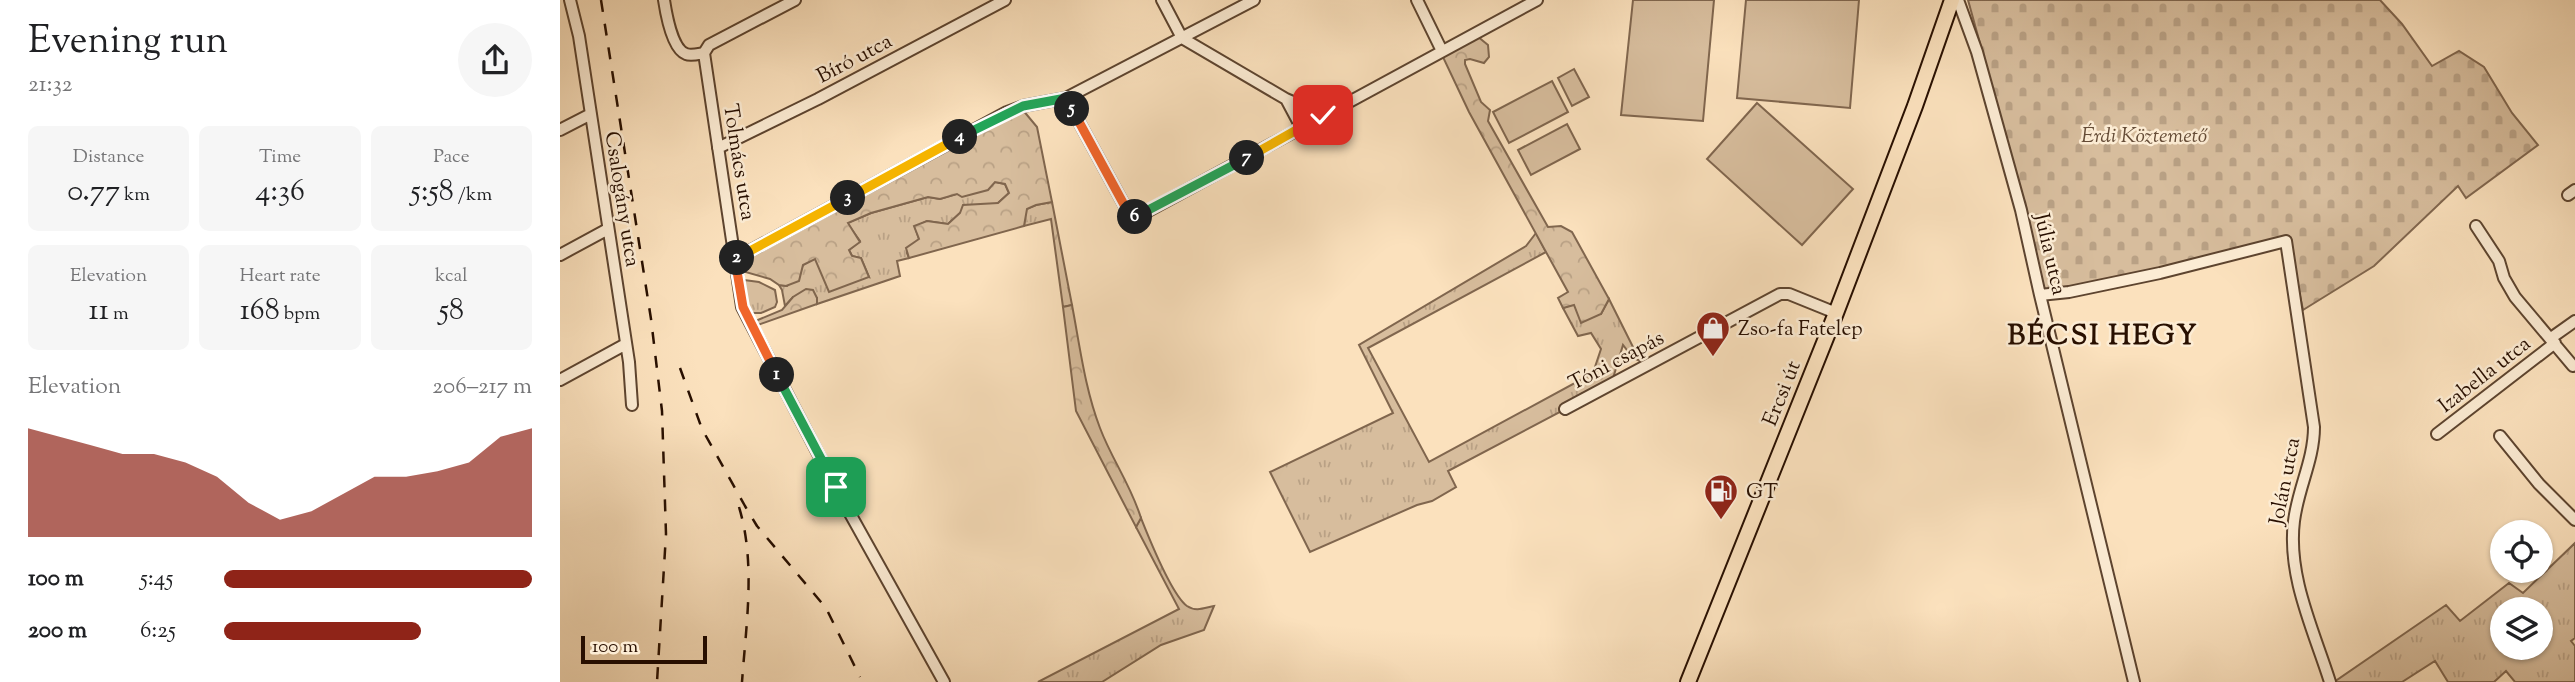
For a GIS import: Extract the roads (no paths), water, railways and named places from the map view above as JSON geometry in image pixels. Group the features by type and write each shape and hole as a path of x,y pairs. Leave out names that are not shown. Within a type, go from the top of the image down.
{"main road":[{"name":"Ercsi út","path":"1688,682 1836,313 1915,106 1952,0"}],"street":[{"name":"Csalogány utca","path":"570,0 579,36 591,114 626,344 632,405"},
{"path":"664,0 674,39 682,52 688,55 704,53 709,45 795,0"},
{"name":"Bíró utca","path":"718,148 818,99 1005,0"},
{"path":"1162,0 1182,38 1286,99 1323,115"},
{"path":"735,259 1007,112 1023,106 1066,98 1254,0"},
{"path":"1417,0 1442,51"},
{"path":"1066,98 1133,217 1142,215 1537,0"},
{"name":"Júlia utca","path":"1958,0 2003,138 2134,682"},
{"name":"Tolmács utca","path":"704,53 739,296 748,319 838,492 944,682"},
{"path":"1286,99 1302,128"},
{"path":"560,130 591,114"},
{"path":"2476,226 2498,261 2510,288 2573,366"},
{"path":"560,255 608,229"},
{"name":"Jolán utca","path":"2040,295 2069,292 2160,273 2286,242 2314,434 2312,454 2294,518 2293,551 2298,583 2330,682"},
{"name":"Tóni csapás","path":"1565,409 1780,294 1789,294 1836,313"},
{"name":"Izabella utca","path":"2437,434 2575,321"},
{"path":"560,380 626,344"},
{"path":"2500,436 2539,484 2575,520"}],"railway":[{"path":"601,0 651,319 662,411 666,534 657,682"},
{"path":"680,368 702,429 745,506 757,526 826,608 860,677"},
{"path":"739,507 748,572 742,682"}],"place":[{"name":"Zso-fa Fatelep","path":"1713,358"},
{"name":"GT","path":"1721,521"}],"district":[{"name":"BÉCSI HEGY","path":"2103,334"}],"park label":[{"name":"Érdi Köztemető","path":"2144,135"}]}
